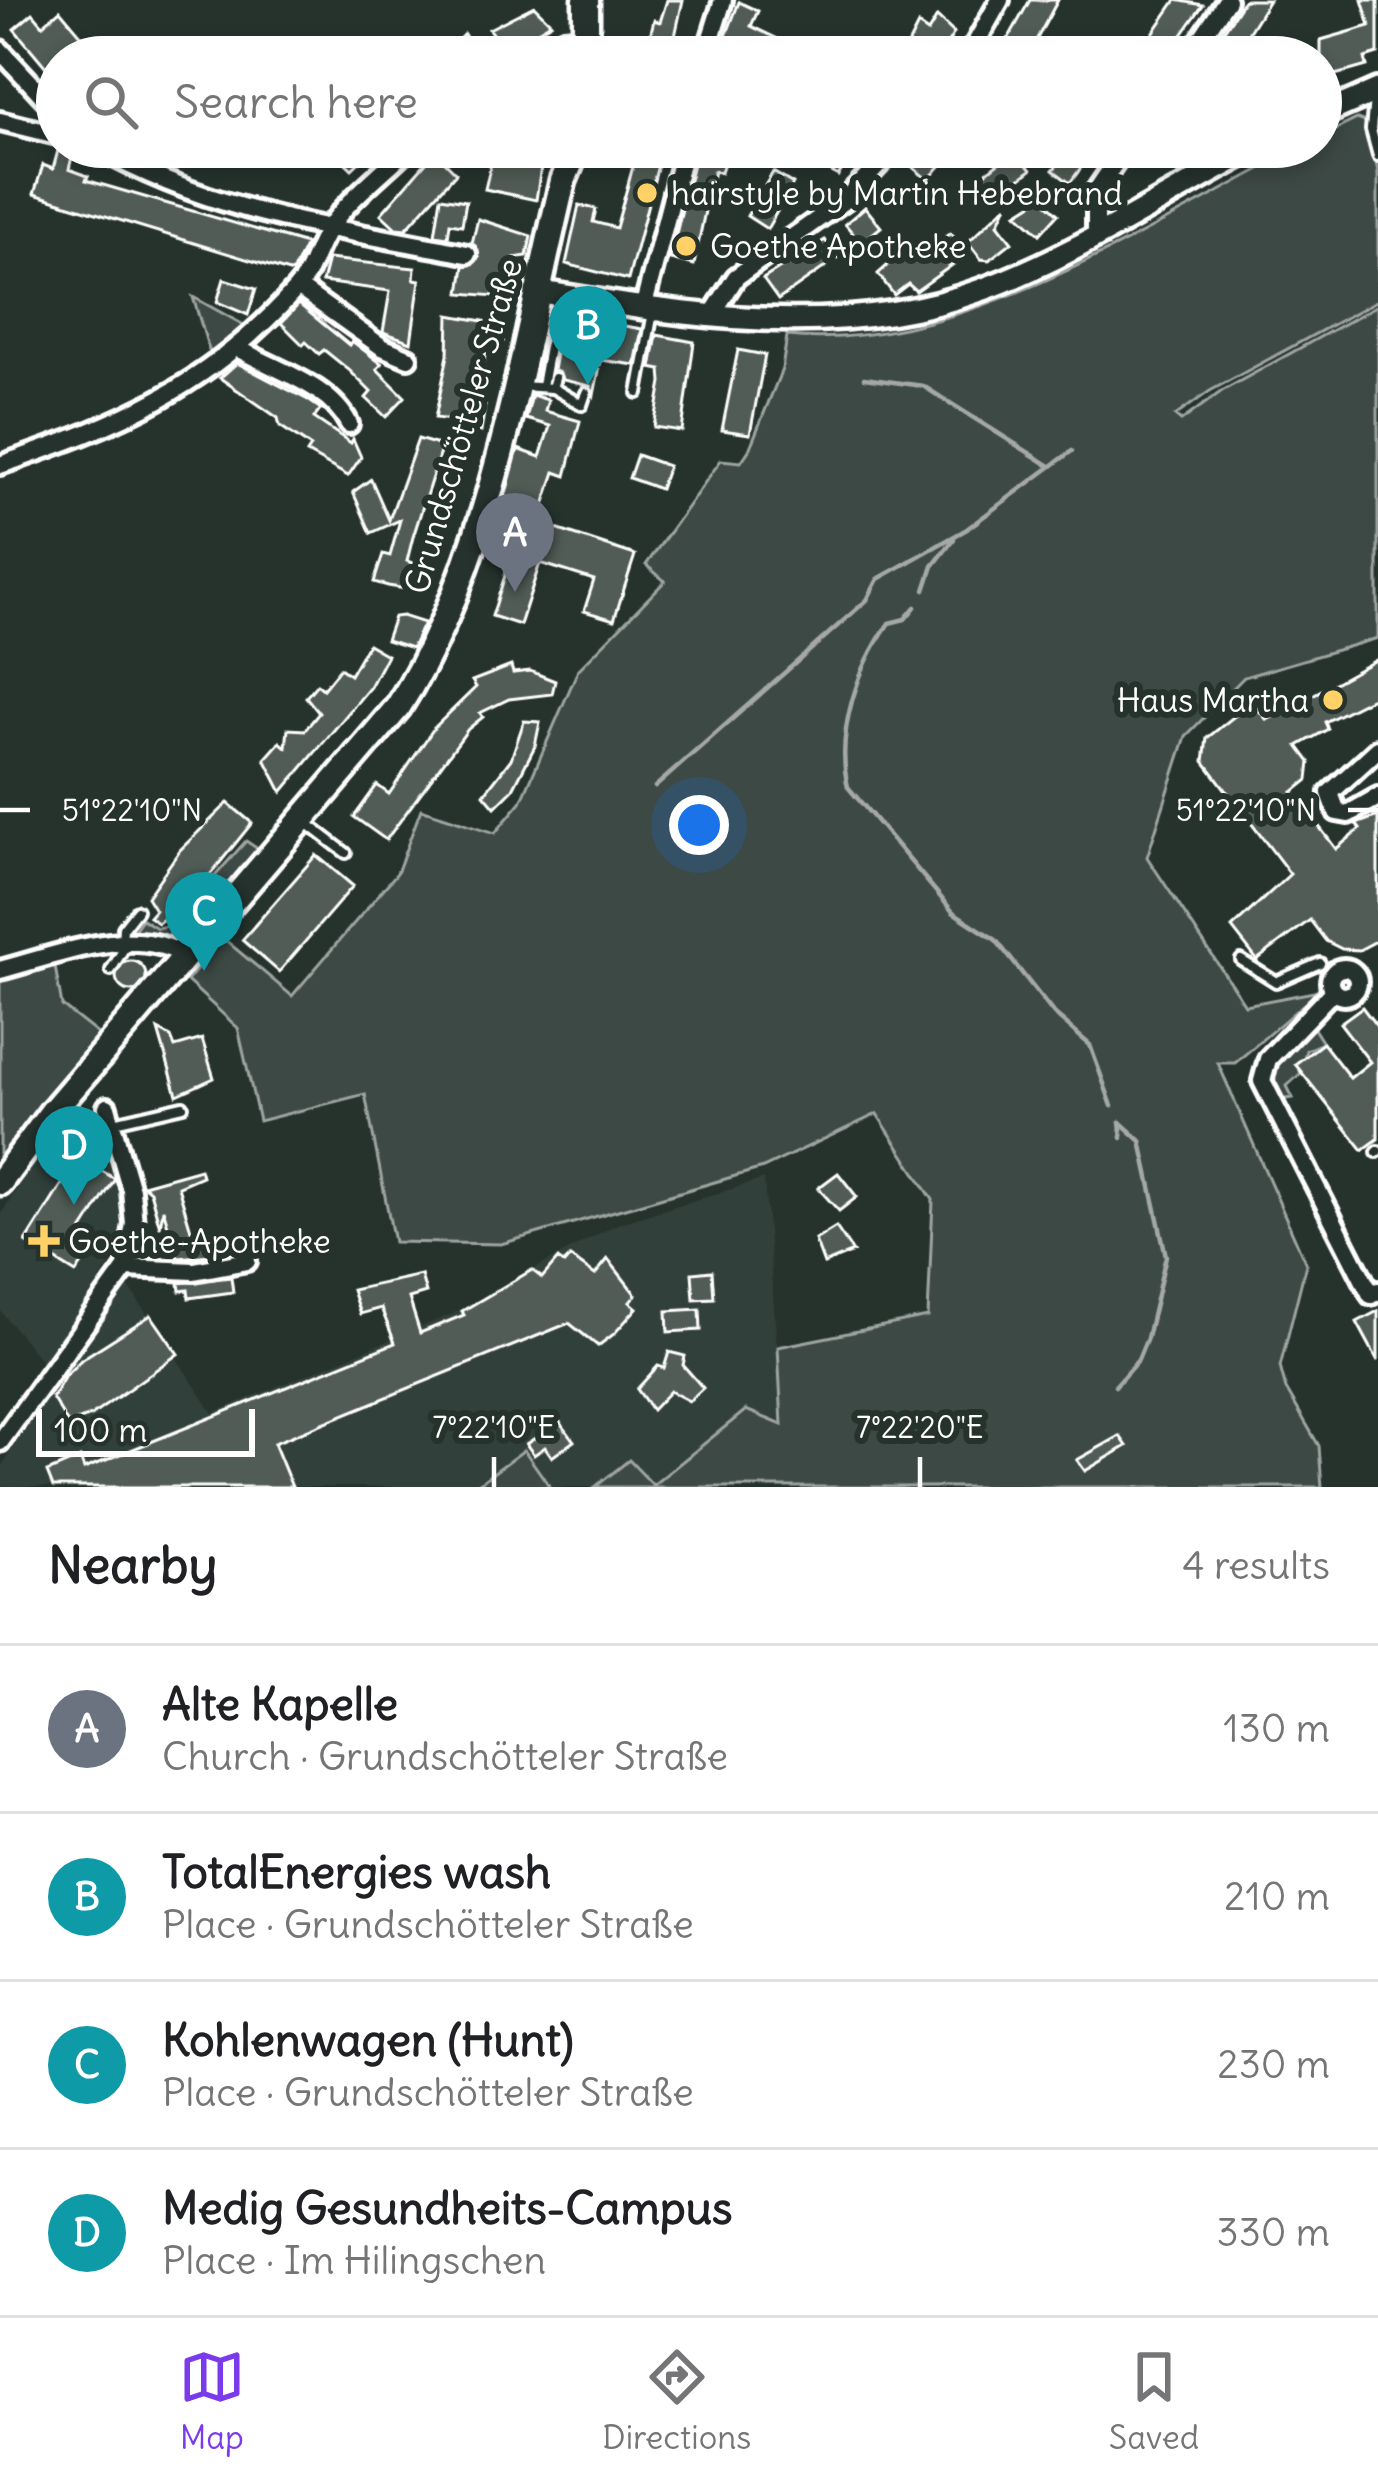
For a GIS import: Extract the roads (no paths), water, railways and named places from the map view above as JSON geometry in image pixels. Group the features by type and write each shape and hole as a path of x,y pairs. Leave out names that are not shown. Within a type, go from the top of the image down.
{"main road":[{"path":"586,0 586,36"},
{"name":"Grundschötteler Straße","path":"563,168 563,181"},
{"name":"Grundschötteler Straße","path":"0,1182 398,707 430,652 462,568 568,168"}],"street":[{"path":"712,36 723,0"},
{"path":"980,36 1000,0"},
{"path":"1203,36 1227,0"},
{"path":"0,50 36,89"},
{"path":"1342,106 1377,90"},
{"path":"0,121 36,130"},
{"path":"140,168 210,200 328,230 467,254"},
{"path":"0,464 112,427 160,403 236,347 298,287 328,230 389,168"},
{"path":"649,305 680,168"},
{"path":"713,313 736,277 845,200 876,168"},
{"path":"1096,235 1096,191 1112,168"},
{"path":"536,292 569,308 649,305 811,321 917,307 980,291 1219,168"},
{"path":"298,287 382,347 408,358"},
{"path":"236,347 286,372 343,411 349,424"},
{"path":"1378,749 1330,793 1337,812 1348,814 1378,797"},
{"path":"0,970 124,944 162,944 185,956"},
{"path":"1333,991 1268,1059 1262,1081 1371,1294 1378,1291"},
{"path":"0,1442 127,1268 132,1207 110,1115"},
{"path":"127,1268 194,1270 247,1262"}],"lane":[{"path":"1377,90 1371,130 1378,156"},
{"path":"638,393 649,305"},
{"path":"563,338 569,308"},
{"path":"569,308 596,326 591,368"},
{"path":"550,384 554,320 569,308"},
{"path":"514,386 550,384 582,406 586,393"},
{"path":"302,818 346,853"},
{"path":"110,970 124,944 122,928 137,910"},
{"path":"1241,960 1276,982 1320,963"},
{"path":"110,1115 183,1106"}],"waterway":[{"path":"864,378 923,386 1050,466"},
{"path":"968,528 1072,451"},
{"path":"655,787 867,600 878,579 967,529"},
{"path":"925,590 933,566 954,539"},
{"path":"915,607 905,619 889,623 859,680 847,723 848,787 953,912 996,940 1054,1014 1090,1045 1112,1106"},
{"path":"1120,1122 1122,1138"},
{"path":"1115,1386 1138,1360 1147,1338 1166,1256 1141,1141 1120,1122"}],"place":[{"name":"hairstyle by Martin Hebebrand","path":"647,193"},
{"name":"Goethe Apotheke","path":"686,246"},
{"name":"TotalEnergies wash","path":"588,385"},
{"name":"Alte Kapelle","path":"515,592"},
{"name":"Haus Martha","path":"1333,700"},
{"name":"Kohlenwagen (Hunt)","path":"204,971"},
{"name":"Medig Gesundheits-Campus","path":"74,1205"},
{"name":"Goethe-Apotheke","path":"44,1241"}]}
